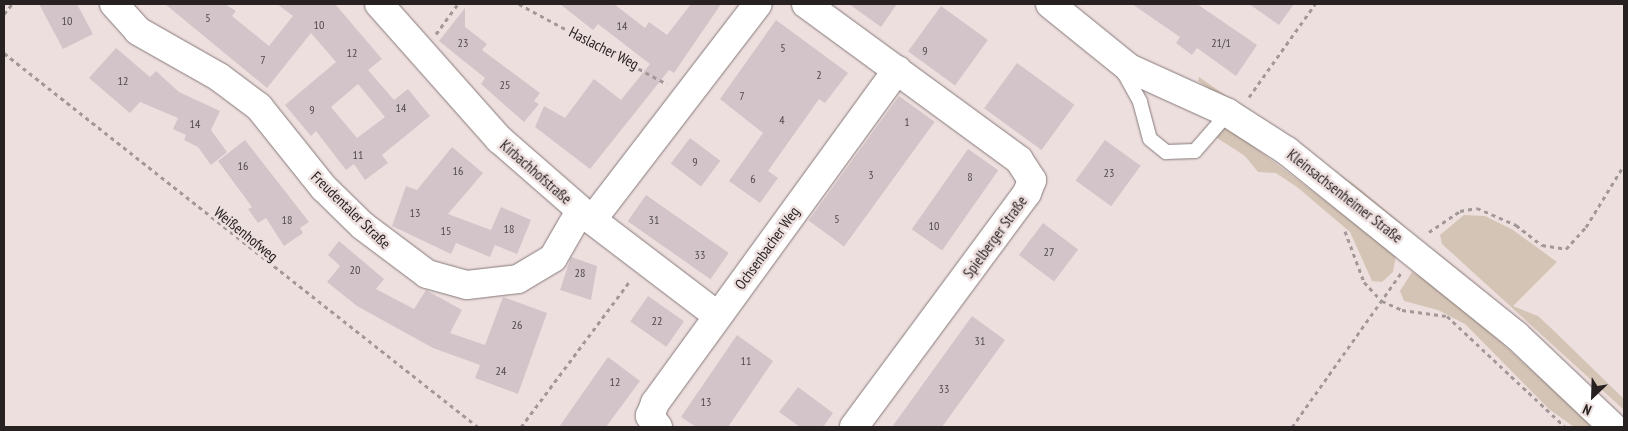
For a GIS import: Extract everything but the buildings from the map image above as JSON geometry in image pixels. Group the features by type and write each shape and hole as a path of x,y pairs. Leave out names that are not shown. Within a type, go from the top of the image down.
{"street":[{"name":"Freudentaler Straße","path":"114,4 138,31 219,77 259,107 324,188 363,226 427,274 467,285 518,280 553,258 586,216"},
{"name":"Kirbachhofstraße","path":"379,4 499,139 586,216 718,316"},
{"path":"586,216 686,98 758,4"},
{"name":"Spielberger Straße","path":"806,4 1019,160 1032,180 1027,193 854,427"},
{"name":"Kleinsachsenheimer Straße","path":"1050,4 1115,58 1175,91 1237,107 1288,151 1516,335 1613,427"},
{"name":"Ochsenbacher Weg","path":"658,427 650,416 655,403 897,70"}],"lane":[{"path":"1115,58 1140,102 1150,139 1166,152 1195,151 1237,107"}],"path":[{"path":"4,14 12,4"},
{"path":"422,53 458,4"},
{"name":"Haslacher Weg","path":"518,4 653,74 686,98"},
{"path":"1237,107 1315,4"},
{"name":"Weißenhofweg","path":"4,53 478,427"},
{"path":"1292,427 1382,301 1414,251 1438,224 1477,208 1516,225 1542,245 1566,249 1586,227 1624,165"},
{"path":"1346,232 1364,282 1382,301 1402,310 1446,316 1565,427"},
{"path":"521,427 633,276"}],"shaded area":[{"path":"1199,77 1355,185 1407,228 1198,81"},
{"path":"1223,123 1396,255 1393,272 1382,282 1372,281 1350,232 1297,187 1276,173 1258,172 1245,156 1214,136"},
{"path":"1464,215 1485,216 1513,230 1557,262 1513,306 1538,316 1551,328 1624,399 1624,410 1442,244 1440,235"},
{"path":"1433,249 1526,326 1624,418 1624,423"},
{"path":"1412,272 1448,294 1594,427 1574,427 1549,409 1465,324 1438,310 1404,301 1400,291"}]}
